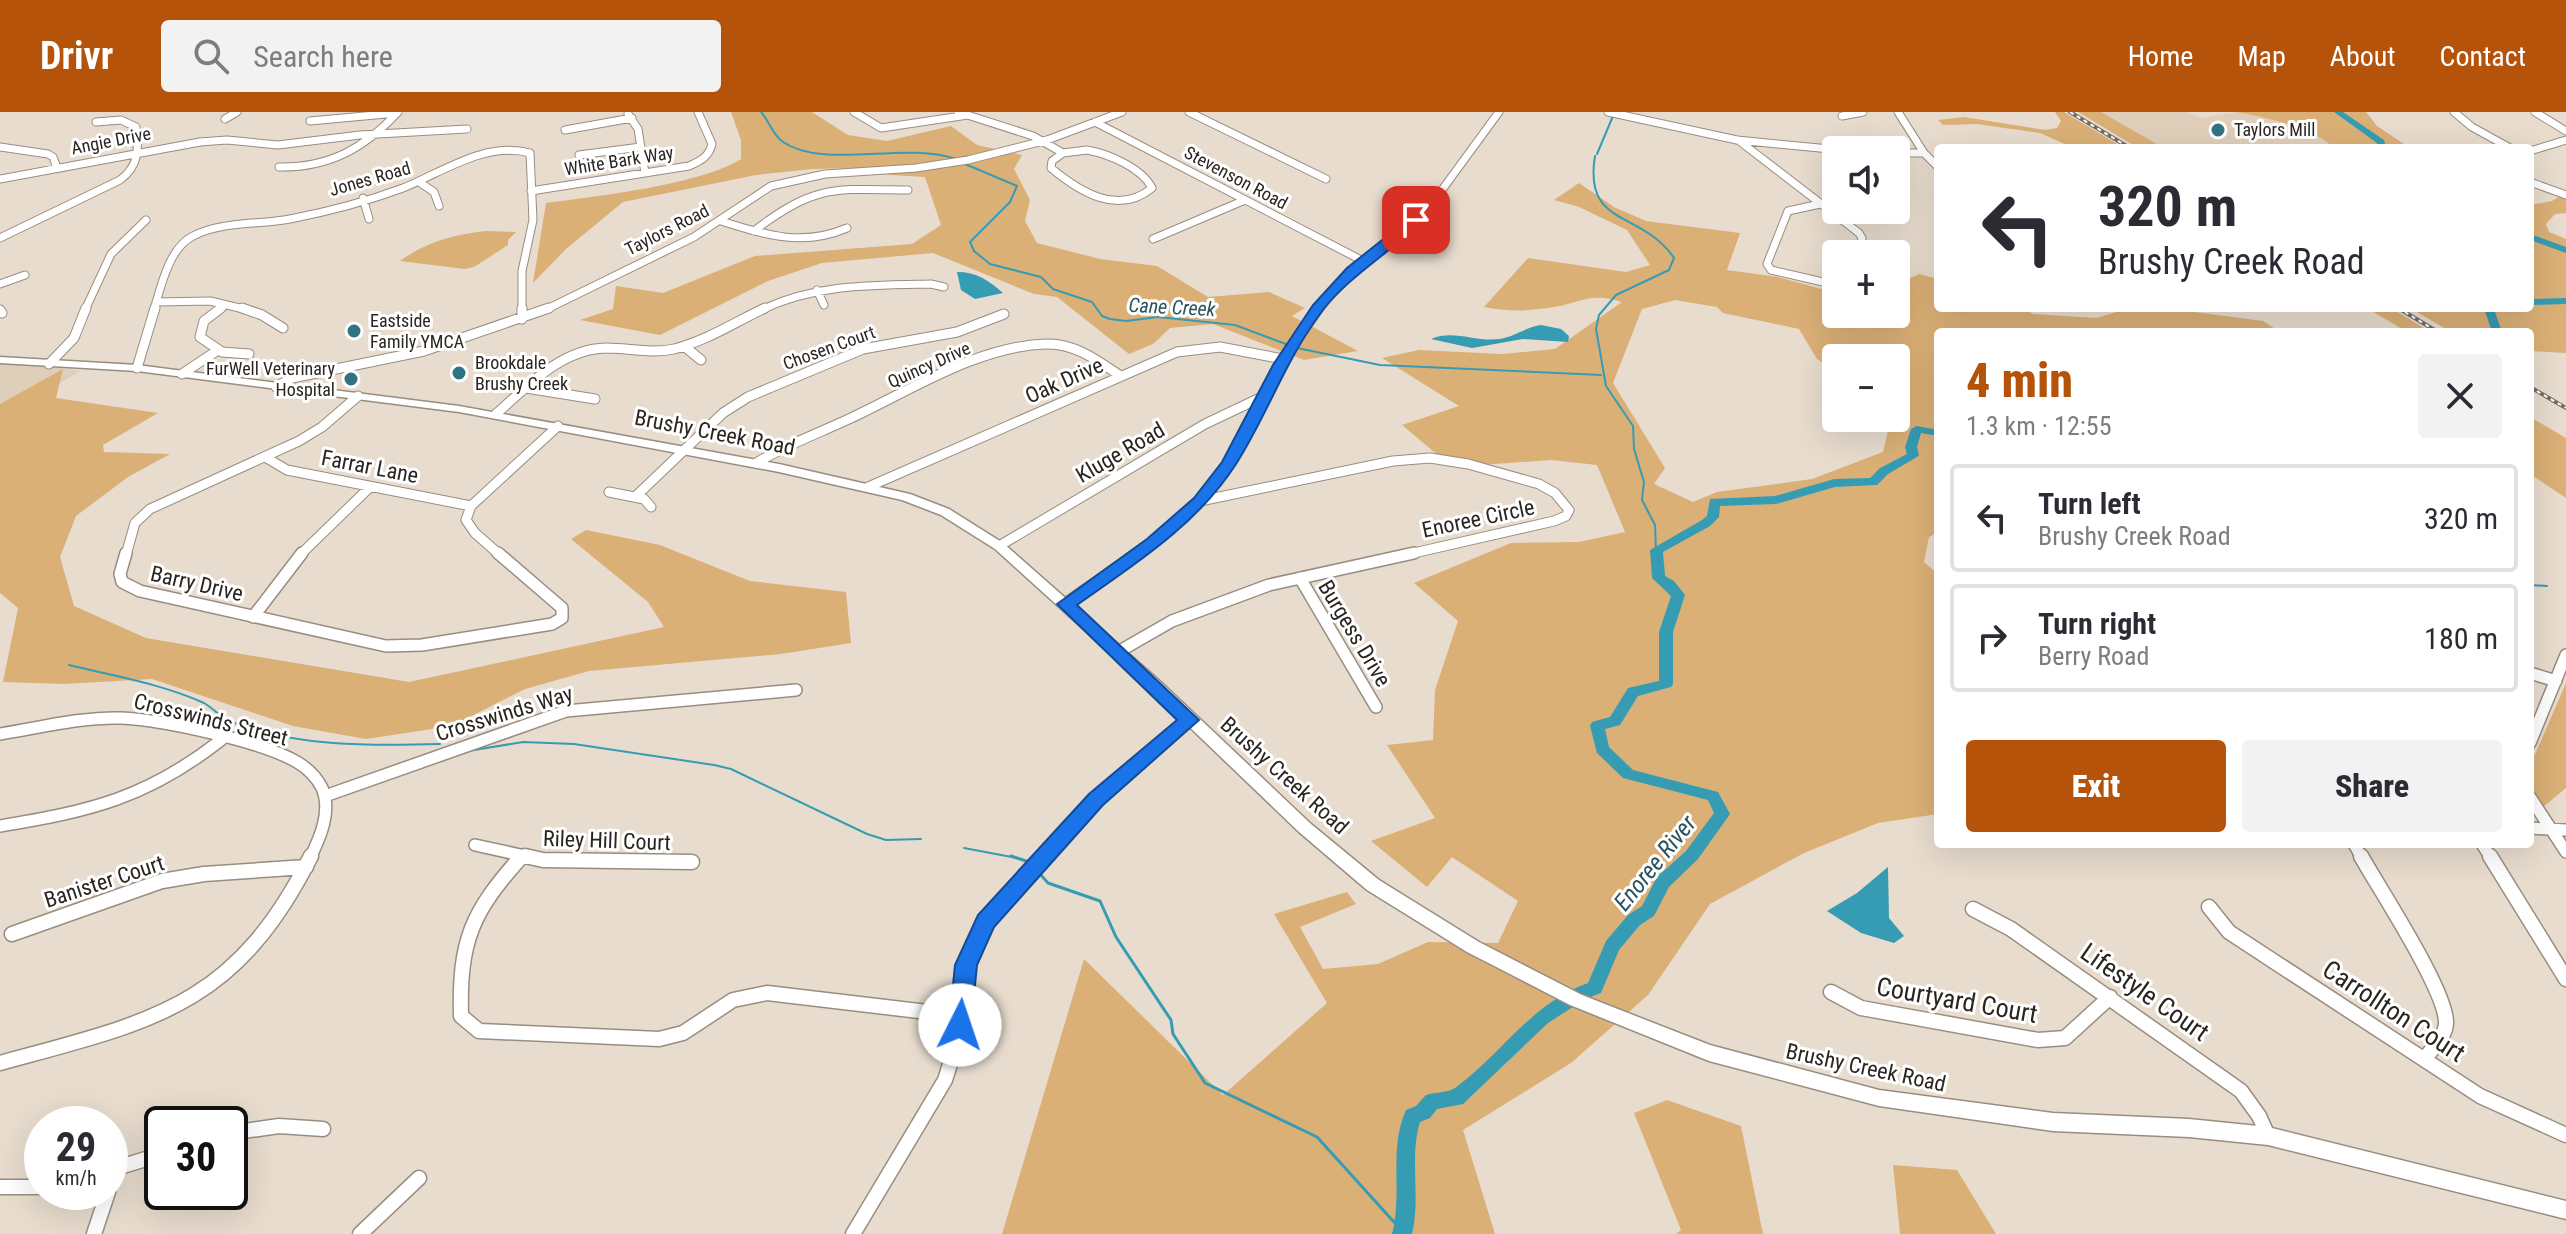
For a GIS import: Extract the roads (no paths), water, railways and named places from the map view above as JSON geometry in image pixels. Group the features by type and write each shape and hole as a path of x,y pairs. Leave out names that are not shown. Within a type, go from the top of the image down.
{"main road":[{"name":"Brushy Creek Road","path":"0,360 137,368 496,414 756,463 868,487 933,506 999,546 1066,604 1305,828 1373,885 1505,966 1628,1022 1740,1063 1879,1098 2053,1122 2189,1128 2268,1136 2566,1210"}],"street":[{"path":"225,119 237,112"},
{"name":"White Bark Way","path":"531,191 689,166 710,155 713,145 698,112"},
{"path":"854,112 881,128 977,112"},
{"path":"958,112 1041,140 1063,153 1087,150 1103,153 1147,178 1152,188 1134,199 1096,198 1051,168 1052,161 1063,153"},
{"name":"Taylors Road","path":"276,387 292,378 424,351 565,302 721,221 771,186 803,176 963,161 1041,140 1122,112"},
{"path":"1189,112 1326,179"},
{"path":"1066,604 1142,551 1200,501 1229,463 1289,350 1329,294 1363,261 1428,209 1499,112"},
{"path":"1608,112 1737,140 1822,148"},
{"path":"1842,116 1863,112"},
{"path":"1898,112 1924,153 1934,163"},
{"path":"2454,112 2472,127 2503,144"},
{"path":"2535,112 2566,131"},
{"path":"310,121 398,113"},
{"path":"279,167 342,157 360,149 398,113"},
{"path":"565,130 629,115 641,147 645,173"},
{"path":"0,238 125,177 136,164 138,152 134,125 121,120 96,122"},
{"name":"Stevenson Road","path":"1095,122 1363,261"},
{"name":"Angie Drive","path":"0,179 212,141 278,145 378,134 467,129"},
{"path":"1737,140 1859,233 1862,240"},
{"path":"2534,150 2563,142"},
{"path":"0,147 48,154 53,157 57,168"},
{"path":"579,155 641,147"},
{"name":"Jones Road","path":"137,368 169,265 192,236 217,228 291,219 419,182 453,162 522,149 530,153 533,220 522,271 522,319"},
{"path":"1910,153 1924,153"},
{"path":"419,182 434,192 439,206"},
{"path":"2534,183 2566,195"},
{"path":"754,231 790,204 814,194 844,190 908,190"},
{"path":"363,198 369,219"},
{"path":"1153,239 1245,200"},
{"path":"1820,204 1789,209 1767,264 1771,270 1785,275 1822,282"},
{"path":"49,364 74,338 94,286 111,254 146,220"},
{"path":"721,221 790,241 822,237 847,228"},
{"path":"0,284 25,275"},
{"path":"496,414 556,362 576,353 622,348 641,353 684,346 791,297 817,290 917,284 944,287"},
{"path":"817,290 824,305"},
{"path":"156,302 195,299 225,305 262,315 275,327 283,328"},
{"path":"225,305 207,317 199,331 203,342 218,350 249,354"},
{"name":"Chosen Court","path":"635,497 730,407 863,349 957,332 1004,314"},
{"name":"Quincy Drive","path":"756,463 894,398 1012,348 1045,344 1074,348 1091,355 1119,375"},
{"path":"684,346 701,360"},
{"name":"Oak Drive","path":"868,487 1168,355 1198,348 1289,350"},
{"path":"182,374 218,350"},
{"path":"300,390 298,383 311,374"},
{"path":"250,384 292,378"},
{"path":"526,388 595,399"},
{"name":"Barry Drive","path":"358,396 317,431 172,497 142,514 135,523 120,574 124,584 140,591 368,644 409,647 552,624 562,618 564,611 558,603 470,528 466,520 471,506"},
{"name":"Kluge Road","path":"999,546 1205,424 1262,397"},
{"path":"471,506 558,426"},
{"name":"Farrar Lane","path":"265,457 287,470 471,506"},
{"name":"Enoree Circle","path":"1118,652 1172,621 1269,585 1554,521 1566,516 1568,509 1555,493 1539,484 1468,464 1430,458 1393,461 1200,501"},
{"path":"253,617 306,546 370,487"},
{"path":"609,492 646,500 651,507"},
{"name":"Burgess Drive","path":"1300,578 1376,707"},
{"path":"2534,733 2566,655"},
{"path":"2534,674 2556,681"},
{"name":"Crosswinds Way","path":"325,796 566,711 796,690"},
{"name":"Crosswinds Street","path":"0,734 123,718 294,760 316,779 325,796"},
{"path":"853,1234 945,1080 958,1039 966,965 986,922 1096,799 1189,720"},
{"path":"0,826 118,803 172,777 221,740"},
{"path":"0,1063 136,1024 197,995 236,966 265,937 285,909 322,830 325,796"},
{"path":"2534,803 2566,852"},
{"path":"2534,828 2566,830"},
{"name":"Riley Hill Court","path":"475,845 543,860 692,862"},
{"path":"2356,848 2431,984 2446,1018 2444,1033 2425,1058"},
{"path":"2484,848 2566,979"},
{"path":"521,857 481,905 467,948 459,983 461,1016 479,1031 659,1039 683,1033 733,1000 767,993 961,1016"},
{"name":"Banister Court","path":"12,934 162,881 204,874 306,867"},
{"name":"Carrollton Court","path":"2209,907 2229,932 2480,1096 2566,1135"},
{"name":"Lifestyle Court","path":"1973,909 2011,929 2241,1091 2259,1116 2268,1136"},
{"name":"Courtyard Court","path":"1831,992 1861,1008 2038,1040 2065,1038 2110,997"},
{"path":"248,1130 279,1126 323,1129"},
{"path":"360,1234 419,1178"},
{"path":"0,1187 24,1187"},
{"path":"94,1234 102,1210"}],"water":[{"path":"957,272 982,278 1003,293 975,299 961,290"},
{"path":"1541,325 1561,329 1569,336 1568,342 1523,339 1472,348 1431,339 1456,335 1499,339"},
{"path":"1888,867 1889,918 1904,936 1894,943 1861,933 1827,911 1857,893"}],"waterway":[{"name":"Cane Creek","path":"761,112 783,142 800,150 842,155 935,154 956,159"},
{"name":"Enoree River","path":"2338,112 2381,144"},
{"path":"1597,154 1613,116"},
{"path":"1595,156 1594,179 1598,196 1606,207 1661,243 1674,258 1669,270 1616,295 1599,315 1596,329 1606,386 1633,426 1634,449 1644,482 1642,500 1655,525 1656,550"},
{"name":"Cane Creek","path":"965,164 1017,186 1010,202 970,242 974,251 990,264 1041,277 1053,289 1092,302 1102,316 1110,319 1126,321 1158,317 1235,325 1291,346"},
{"name":"Enoree River","path":"2534,238 2566,250"},
{"name":"Enoree River","path":"2534,302 2566,301"},
{"name":"Enoree River","path":"2490,312 2496,328"},
{"name":"Cane Creek","path":"1297,348 1380,365 1601,375"},
{"name":"Enoree River","path":"1402,1234 1407,1206 1406,1147 1413,1116 1423,1112 1432,1101 1457,1098 1542,1018 1579,994 1595,988 1612,946 1634,920 1648,911 1663,882 1692,855 1722,814 1713,796 1628,774 1602,749 1597,726 1615,721 1633,692 1666,684 1666,632 1678,595 1659,578 1656,550 1706,523 1713,517 1714,502 1776,500 1834,483 1873,482 1884,471 1913,455 1911,447 1917,429 1934,432"},
{"path":"2534,585 2547,586"},
{"path":"69,665 172,691 204,703 229,721 280,736 333,743 440,744"},
{"path":"468,751 523,742 574,744 714,765 731,769 867,834 886,840 921,839"},
{"path":"964,848 1017,858"},
{"path":"1011,856 1017,858"},
{"path":"1017,858 1029,862"},
{"path":"1040,874 1048,883 1100,901 1116,937 1171,1020 1173,1034 1205,1083 1317,1137 1404,1233"}],"railway":[{"path":"2070,112 2123,144"},
{"path":"2405,312 2431,328"},
{"path":"2534,389 2566,408"}],"place":[{"name":"Taylors Mill","path":"2218,130"},
{"name":"Eastside Family YMCA","path":"354,331"},
{"name":"Brookdale Brushy Creek","path":"459,373"},
{"name":"FurWell Veterinary Hospital","path":"351,379"}]}
